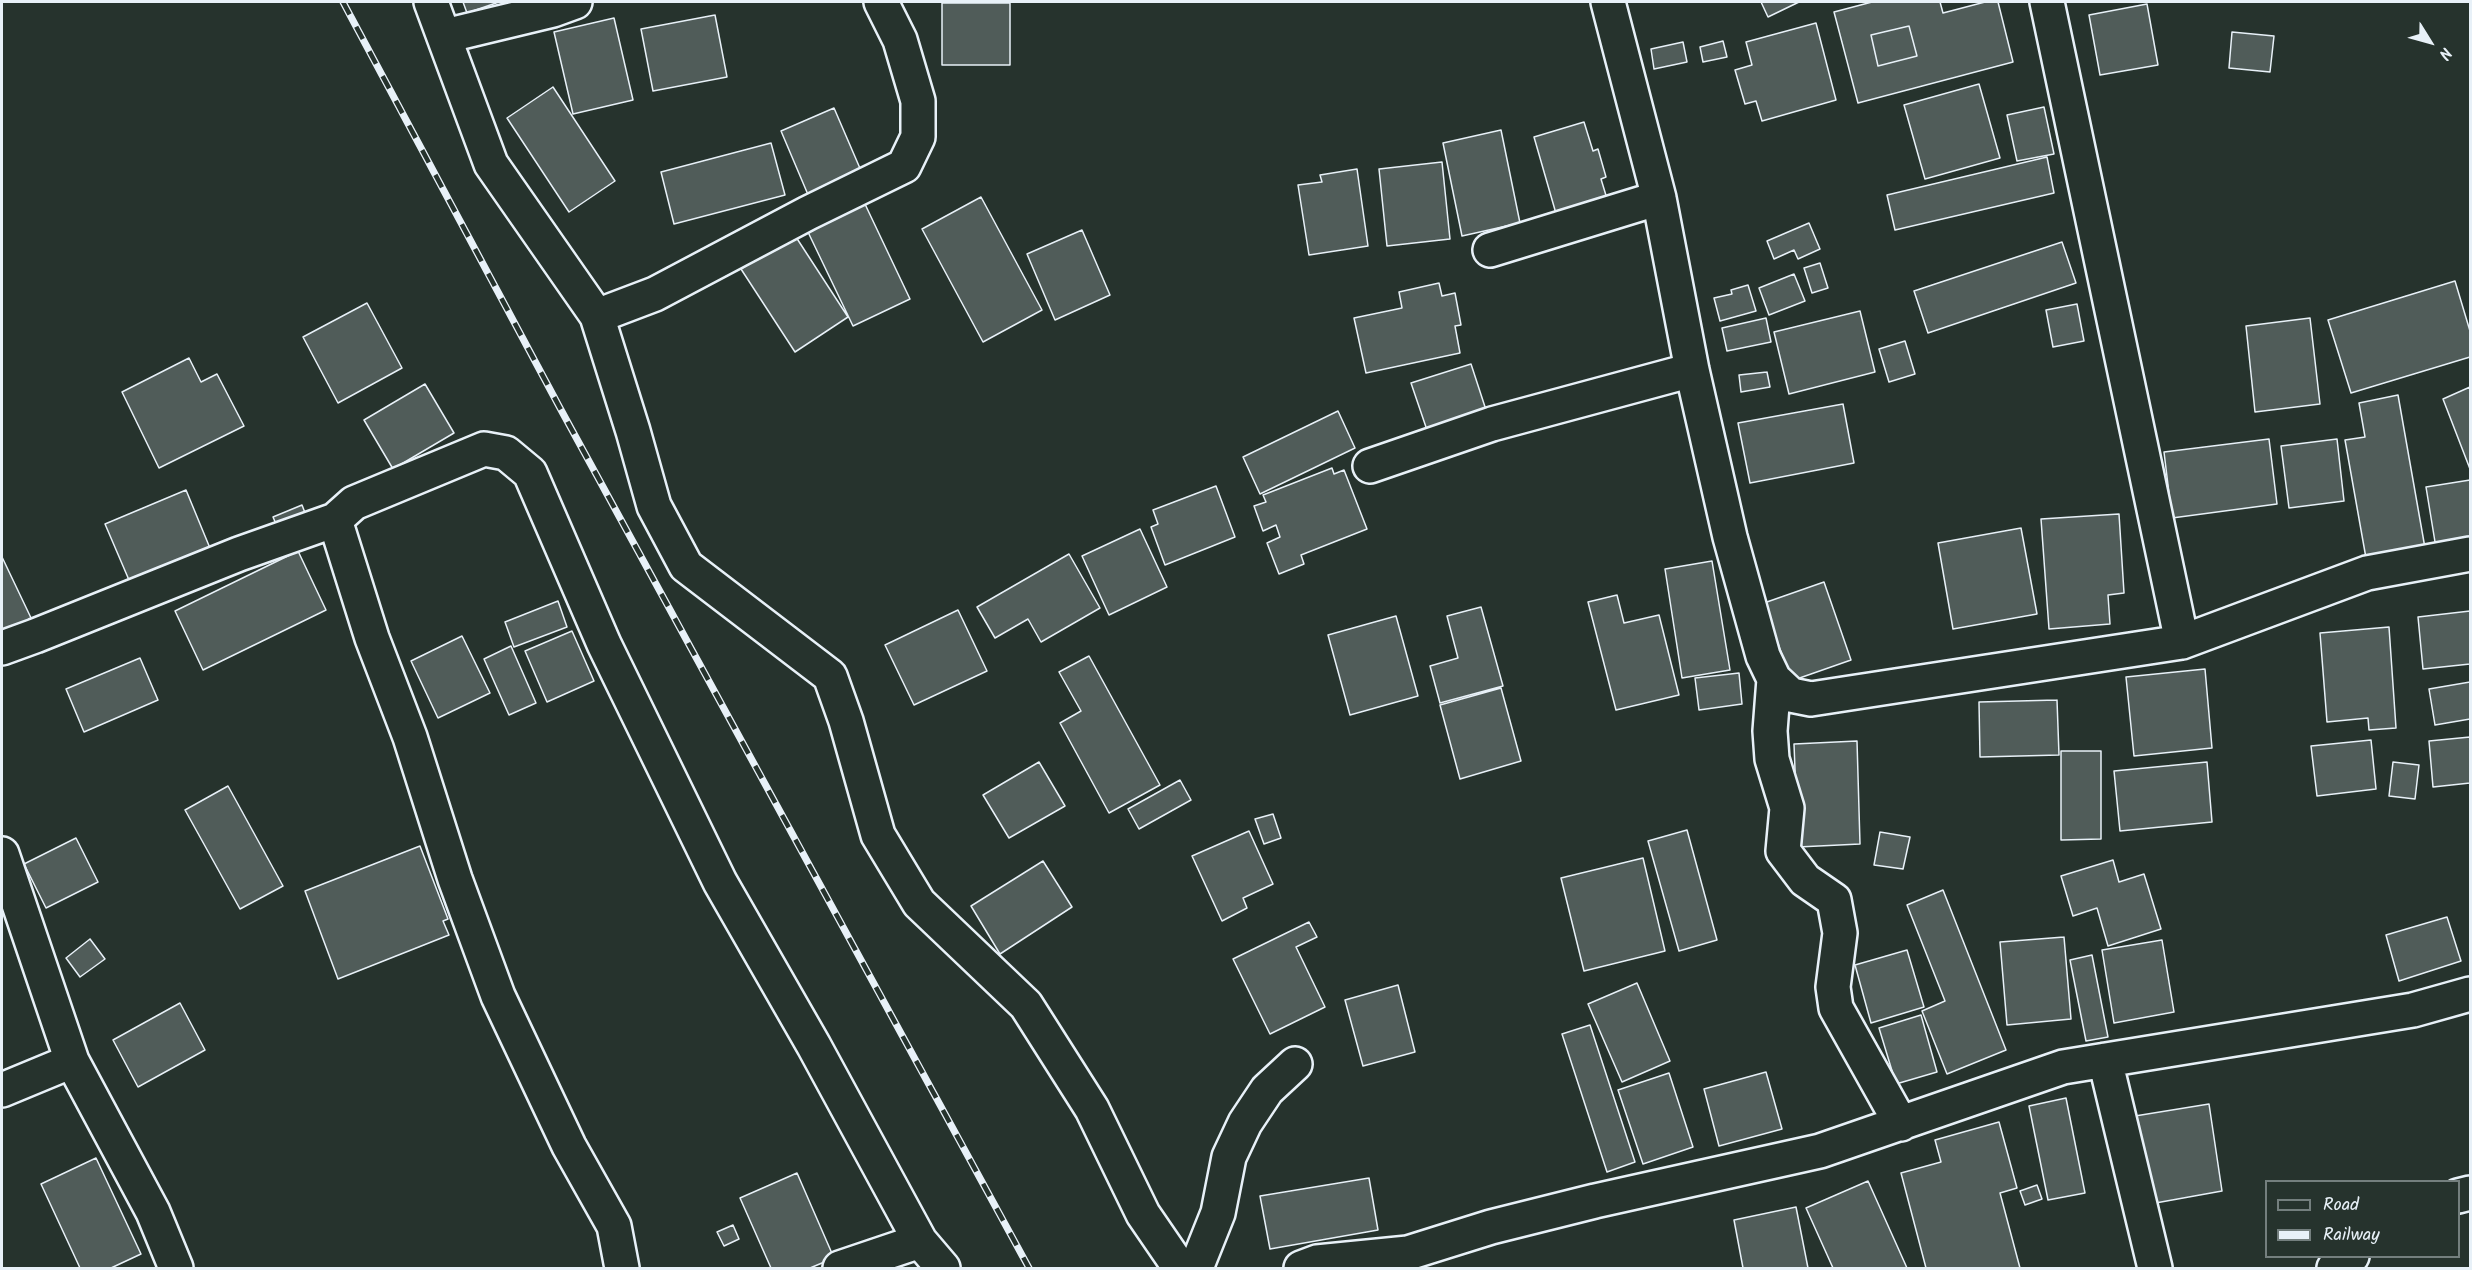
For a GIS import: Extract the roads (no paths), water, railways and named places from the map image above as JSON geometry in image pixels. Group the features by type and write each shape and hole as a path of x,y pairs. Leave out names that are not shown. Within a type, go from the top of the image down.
{"street":[{"path":"431,2 491,164 597,316 654,506 686,566 830,676 846,721 878,835 919,903 1026,1005 1092,1108 1143,1214 1180,1269"},
{"path":"445,36 553,10 574,2"},
{"path":"597,316 655,294 808,213 904,166 918,137 918,101 900,40 881,2"},
{"path":"1608,2 1659,198 1692,370 1730,537 1763,656 1774,679 1791,695 1811,699 2182,642 2367,573 2470,554"},
{"path":"2047,2 2182,642"},
{"path":"1490,250 1659,198"},
{"path":"1370,466 1492,424 1692,370"},
{"path":"2,648 239,554 335,520 354,503 484,449 506,453 530,473 604,644 720,882 814,1046 920,1241 943,1269"},
{"path":"335,520 372,638 410,737 455,879 498,996 569,1146 614,1226 622,1269"},
{"path":"1774,679 1770,730 1772,759 1787,808 1783,851 1805,880 1834,900 1840,933 1833,987 1836,1008 1901,1124"},
{"path":"2,854 72,1061 153,1212 176,1269"},
{"path":"1302,1269 1317,1262 1408,1253 1491,1227 1595,1200 1820,1151 2063,1067 2413,1010 2470,994"},
{"path":"2105,1060 2155,1269"},
{"path":"2,1089 72,1061"},
{"path":"1196,1269 1218,1213 1229,1157 1245,1123 1267,1090 1295,1064"},
{"path":"840,1269 920,1241"},
{"path":"2334,1269 2350,1258"}],"railway":[{"path":"343,2 560,408 1029,1268"}]}
